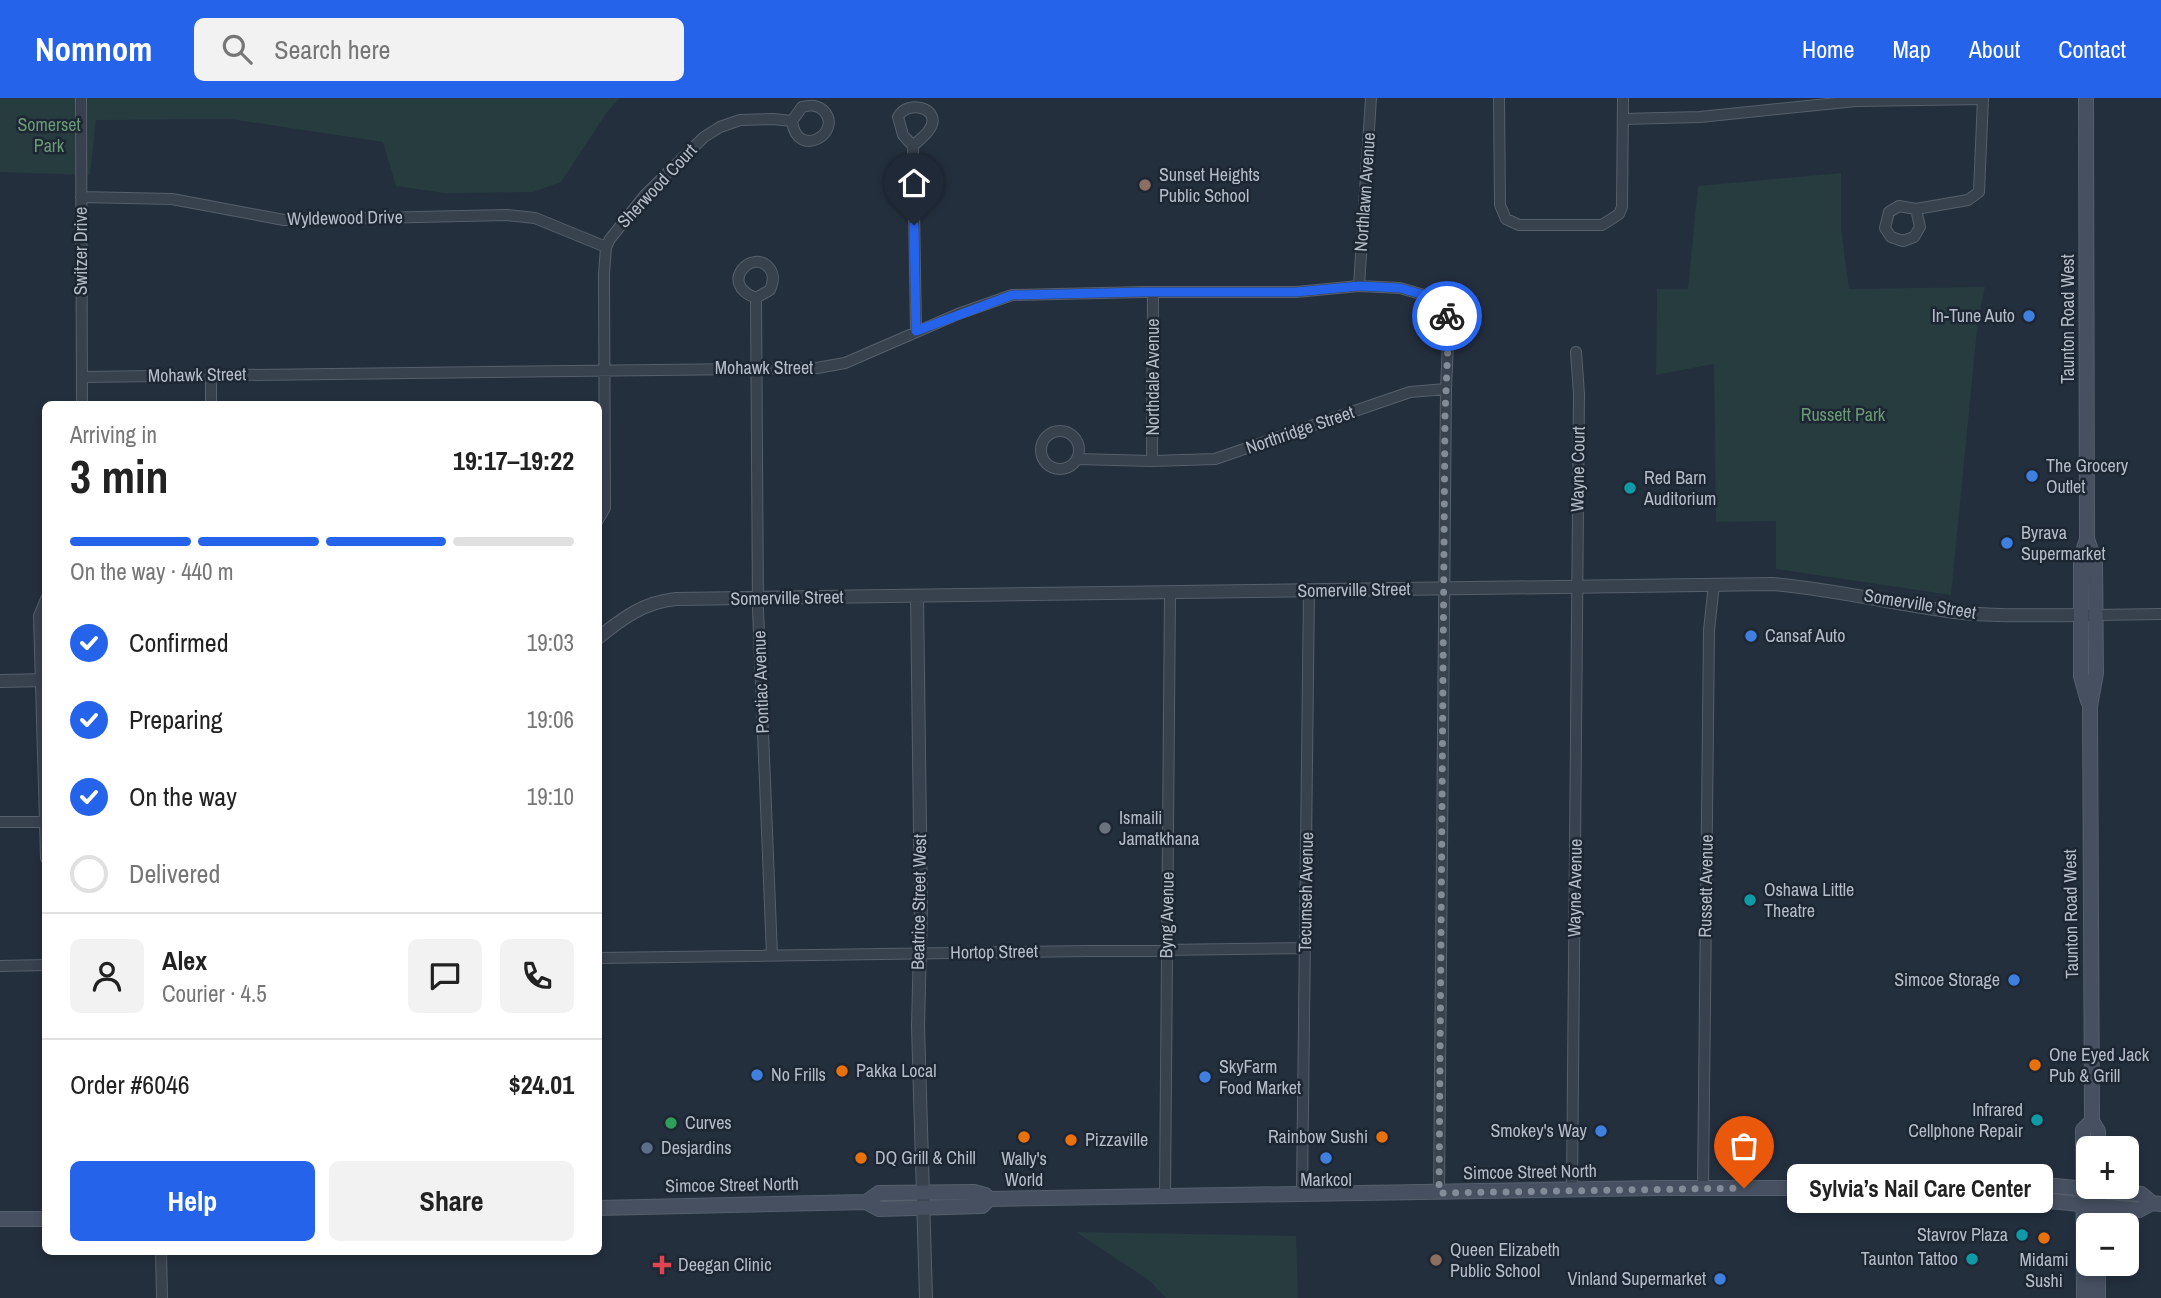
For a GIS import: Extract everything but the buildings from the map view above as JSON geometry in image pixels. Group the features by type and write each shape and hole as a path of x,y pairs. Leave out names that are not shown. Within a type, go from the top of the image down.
{"main road":[{"name":"Taunton Road West","path":"2086,98 2087,539 2081,558 2096,673 2090,706 2092,1121 2098,1136"},
{"name":"Taunton Road West","path":"2083,1136 2083,1130 2092,1121"},
{"name":"Simcoe Street North","path":"602,1208 866,1202 879,1193 924,1200 974,1192 989,1199 1703,1188 1989,1188 2002,1181 2076,1186"},
{"name":"Simcoe Street North","path":"1989,1188 2001,1196 2139,1210 2157,1204"},
{"name":"Simcoe Street North","path":"2139,1194 2157,1204"},
{"name":"Taunton Road West","path":"2082,1199 2084,1298"},
{"path":"2099,1199 2099,1213"},
{"path":"0,1219 42,1219"},
{"path":"2098,1276 2098,1298"}],"street":[{"name":"Switzer Drive","path":"81,98 82,401"},
{"name":"Northlawn Avenue","path":"1359,286 1371,98"},
{"path":"1500,98 1500,205 1506,219 1518,225 1602,225 1619,214 1622,207 1623,98"},
{"path":"1623,119 1700,117 1856,101 1983,99 1979,192 1968,200 1916,209"},
{"name":"Sherwood Court","path":"602,513 605,508 606,247 615,231 636,206 704,137 720,127 740,120 792,121"},
{"path":"913,146 916,331"},
{"name":"Wyldewood Drive","path":"81,197 172,199 284,219 506,215 535,218 606,247"},
{"name":"Mohawk Street","path":"82,377 817,368 845,363 916,331 1012,295 1296,292 1359,286 1400,288 1431,297 1449,318 1446,389"},
{"name":"Northdale Avenue","path":"1152,461 1153,292"},
{"name":"Pontiac Avenue","path":"755,298 758,598 772,955"},
{"name":"Wayne Court","path":"1576,352 1579,394 1578,586"},
{"path":"211,374 211,401"},
{"path":"1439,1193 1446,389"},
{"name":"Northridge Street","path":"1077,459 1215,459 1410,392 1446,389"},
{"name":"Somerville Street","path":"602,635 629,614 656,602 676,599 1714,584 1810,587 1967,613 2012,616 2161,614"},
{"name":"Russett Avenue","path":"1703,1188 1707,708 1709,630 1714,584"},
{"name":"Wayne Avenue","path":"1572,1190 1578,586"},
{"name":"Tecumseh Avenue","path":"1302,1193 1309,590"},
{"name":"Byng Avenue","path":"1165,1195 1170,593"},
{"name":"Beatrice Street West","path":"917,596 921,908 918,1026 926,1298"},
{"path":"42,609 39,616 42,664"},
{"path":"0,681 42,680"},
{"path":"0,822 42,822"},
{"name":"Hortop Street","path":"602,958 1306,948"},
{"path":"0,966 42,965"},
{"path":"161,1255 162,1298"}],"green space":[{"name":"Somerset Park","path":"0,98 620,98 607,112 561,182 533,192 444,193 396,186 383,142 230,119 96,120 90,175 0,172"},
{"name":"Russett Park","path":"1841,173 1841,228 1849,289 1985,287 1978,319 1951,595 1776,569 1776,521 1716,522 1714,364 1656,375 1657,289 1688,289 1698,186"},
{"path":"1076,1232 1296,1236 1298,1298 1166,1298 1150,1281"}],"way so far":[{"path":"1447,316 1439,1193 1744,1188"}],"place":[{"name":"Sunset Heights Public School","path":"1145,185"},
{"name":"In-Tune Auto","path":"2029,316"},
{"name":"The Grocery Outlet","path":"2032,476"},
{"name":"Red Barn Auditorium","path":"1630,488"},
{"name":"Byrava Supermarket","path":"2007,543"},
{"name":"Cansaf Auto","path":"1751,636"},
{"name":"Ismaili Jamatkhana","path":"1105,828"},
{"name":"Oshawa Little Theatre","path":"1750,900"},
{"name":"Simcoe Storage","path":"2014,980"},
{"name":"One Eyed Jack Pub & Grill","path":"2035,1065"},
{"name":"Pakka Local","path":"842,1071"},
{"name":"No Frills","path":"757,1075"},
{"name":"SkyFarm Food Market","path":"1205,1077"},
{"name":"Infrared Cellphone Repair","path":"2037,1120"},
{"name":"Curves","path":"671,1123"},
{"name":"Smokey's Way","path":"1601,1131"},
{"name":"Wally's World","path":"1024,1137"},
{"name":"Rainbow Sushi","path":"1382,1137"},
{"name":"Pizzaville","path":"1071,1140"},
{"name":"Desjardins","path":"647,1148"},
{"name":"DQ Grill & Chill","path":"861,1158"},
{"name":"Markcol","path":"1326,1158"},
{"name":"Sylvia’s Nail Care Center","path":"1744,1188"},
{"name":"Stavrov Plaza","path":"2022,1235"},
{"name":"Midami Sushi","path":"2044,1238"},
{"name":"Taunton Tattoo","path":"1972,1259"},
{"name":"Queen Elizabeth Public School","path":"1436,1260"},
{"name":"Deegan Clinic","path":"662,1265"},
{"name":"Vinland Supermarket","path":"1720,1279"}],"route":[{"path":"914,225 916,331 1012,295 1296,292 1359,286 1400,288 1431,297 1447,316"}]}
